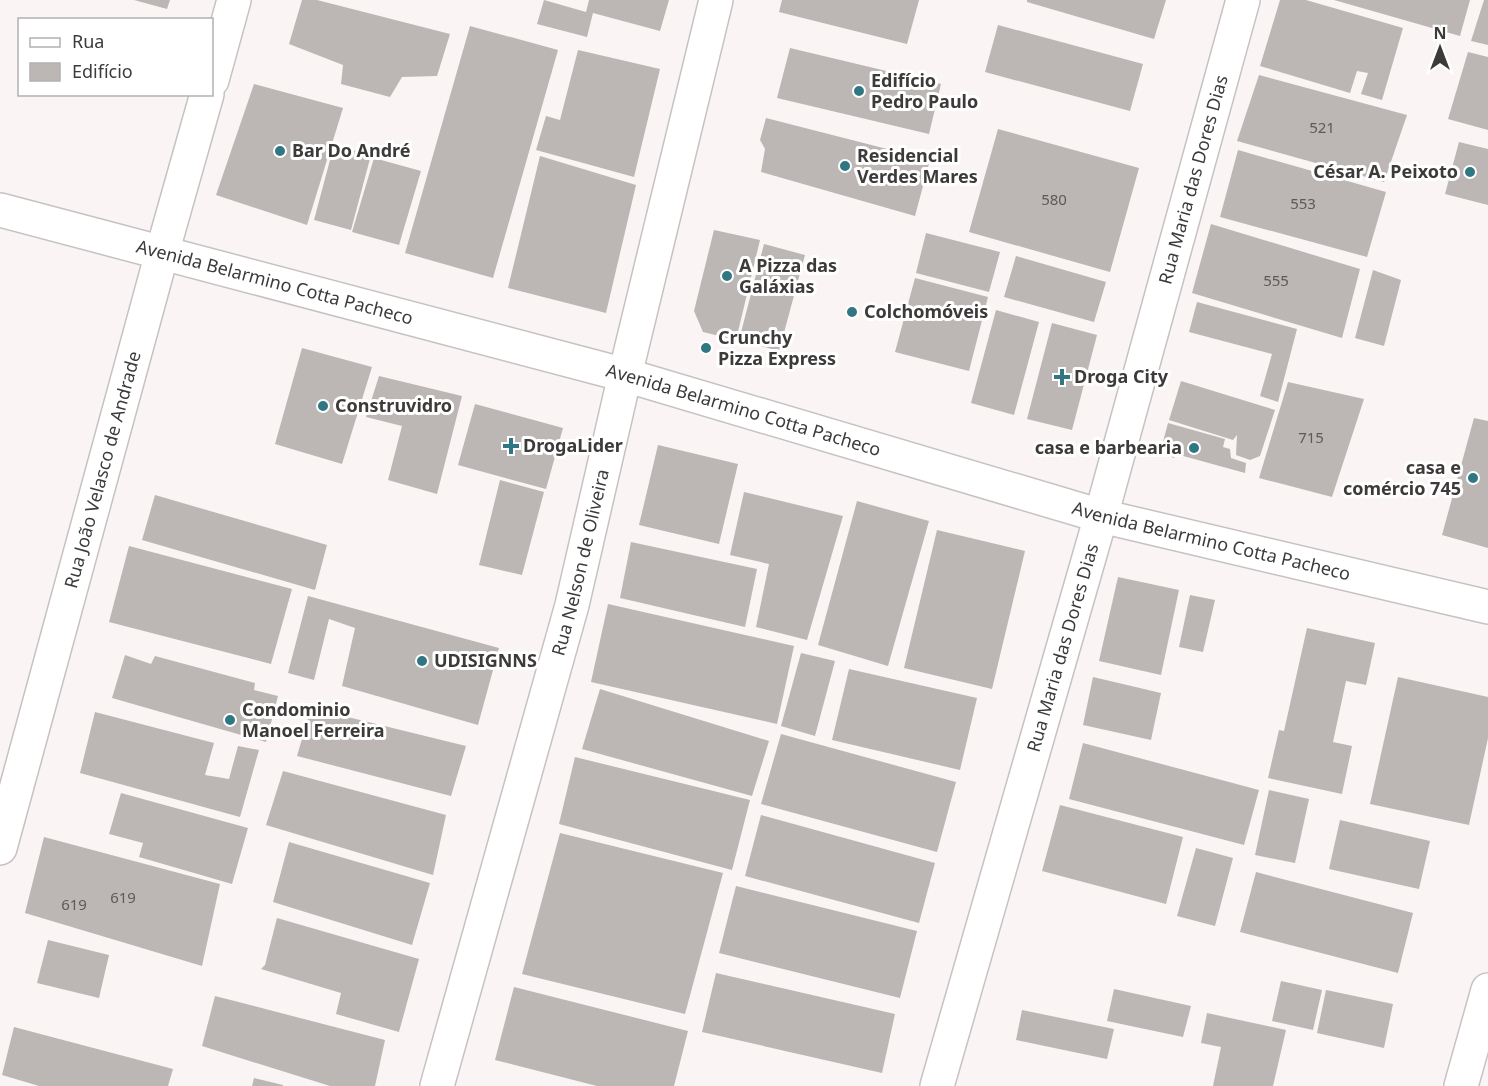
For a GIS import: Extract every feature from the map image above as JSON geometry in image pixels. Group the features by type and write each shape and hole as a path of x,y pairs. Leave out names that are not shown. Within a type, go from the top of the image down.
{"street":[{"path":"213,76 234,0"},
{"name":"Rua Nelson de Oliveira","path":"437,1086 572,605 716,0"},
{"name":"Rua Maria das Dores Dias","path":"937,1086 1101,516 1243,0"},
{"name":"Rua João Velasco de Andrade","path":"0,848 206,96"},
{"name":"Avenida Belarmino Cotta Pacheco","path":"0,210 625,375 1101,516 1488,608"},
{"path":"1461,1086 1488,990"}],"building":[{"path":"134,0 170,0 167,9"},
{"path":"302,0 317,0 450,34 437,76 402,77 390,97 341,84 343,65 289,44"},
{"path":"544,0 586,12 589,0 669,0 660,31 593,13 587,37 537,24"},
{"path":"782,0 919,0 907,44 779,12"},
{"path":"1027,0 1166,0 1154,39 1027,2"},
{"path":"1280,0 1306,0 1403,28 1382,100 1361,94 1368,73 1357,71 1350,93 1260,66"},
{"path":"1334,0 1470,0 1460,36"},
{"path":"1484,0 1488,0 1488,45 1471,41"},
{"path":"998,25 1143,64 1130,111 985,72"},
{"path":"470,26 558,50 493,278 405,253"},
{"name":"Edifício Pedro Paulo","path":"790,48 941,84 929,134 777,98"},
{"path":"578,50 660,69 634,177 536,150 546,116 560,120"},
{"path":"1468,52 1488,57 1488,130 1448,119"},
{"path":"1259,75 1407,115 1384,182 1237,141"},
{"name":"Bar Do André","path":"254,84 343,108 307,225 216,195"},
{"name":"Residencial Verdes Mares","path":"766,118 930,160 915,216 761,172 765,149 760,140"},
{"path":"998,129 1139,168 1110,272 969,232"},
{"name":"César A. Peixoto","path":"1459,142 1488,149 1488,205 1445,194"},
{"path":"334,145 371,155 351,230 314,220"},
{"path":"1238,150 1386,192 1367,257 1220,217"},
{"path":"540,156 636,185 606,313 508,288"},
{"path":"374,158 421,171 399,245 352,232"},
{"path":"1211,224 1360,269 1342,338 1192,293"},
{"name":"A Pizza das Galáxias","path":"714,230 760,240 736,340 703,332 694,311"},
{"path":"926,233 1000,252 989,292 916,273"},
{"path":"764,244 805,255 779,351 739,340"},
{"path":"1016,256 1106,282 1094,322 1004,297"},
{"path":"1373,270 1401,280 1384,346 1355,338"},
{"path":"915,278 988,297 969,371 895,352"},
{"path":"1197,302 1297,329 1278,402 1260,396 1272,354 1189,332"},
{"path":"996,310 1039,322 1014,415 971,403"},
{"name":"Droga City","path":"1052,323 1097,335 1072,430 1027,419"},
{"name":"Construvidro","path":"302,348 372,367 342,464 275,444"},
{"path":"379,376 462,396 437,494 388,480 402,426 366,417"},
{"path":"1181,381 1275,410 1260,456 1250,460 1236,455 1237,435 1233,440 1169,420"},
{"path":"1288,382 1364,399 1332,497 1259,478"},
{"name":"DrogaLider","path":"475,404 563,428 546,489 458,465"},
{"name":"casa e comércio 745","path":"1474,418 1488,421 1488,548 1442,535"},
{"name":"casa e barbearia","path":"1168,423 1225,439 1223,447 1230,449 1231,458 1246,463 1245,473 1176,454 1174,458 1160,453"},
{"path":"658,445 738,464 719,544 639,525"},
{"path":"500,480 544,492 522,575 479,565"},
{"path":"744,492 843,516 807,640 756,627 769,564 730,555"},
{"path":"155,495 327,545 315,590 142,540"},
{"path":"857,501 929,521 888,666 818,645"},
{"path":"937,530 1025,551 992,689 904,668"},
{"path":"631,542 757,569 745,627 620,598"},
{"path":"129,546 292,589 271,664 109,622"},
{"path":"1118,577 1179,590 1161,675 1099,661"},
{"path":"1190,595 1215,600 1203,652 1179,647"},
{"name":"UDISIGNNS","path":"308,596 499,648 478,725 342,686 355,628 329,619 314,680 288,673"},
{"path":"608,604 794,646 777,724 591,682"},
{"path":"1307,628 1375,643 1366,685 1346,681 1333,742 1352,746 1342,794 1268,778 1279,730 1284,731"},
{"path":"801,653 835,661 815,736 781,726"},
{"name":"Condominio Manoel Ferreira","path":"125,655 151,664 155,656 255,683 254,690 278,696 266,742 112,698"},
{"path":"849,669 977,698 960,770 832,740"},
{"path":"1093,677 1161,693 1151,740 1083,725"},
{"path":"1398,677 1488,697 1488,738 1469,825 1370,804"},
{"path":"600,689 769,741 752,796 582,749"},
{"path":"311,708 466,746 451,796 297,756"},
{"path":"95,712 214,743 205,775 229,779 238,746 259,750 240,817 80,773"},
{"path":"781,734 956,782 937,852 761,804"},
{"path":"1083,743 1259,790 1244,845 1069,799"},
{"path":"575,757 750,800 732,870 559,824"},
{"path":"283,771 446,815 433,875 266,825"},
{"path":"1269,790 1309,799 1295,863 1255,855"},
{"path":"121,793 248,828 232,884 139,857 143,843 109,834"},
{"path":"1060,805 1183,837 1166,904 1042,871"},
{"path":"761,815 935,863 919,923 745,876"},
{"path":"1340,820 1430,841 1419,889 1329,869"},
{"path":"560,833 723,873 685,1014 522,974"},
{"path":"44,837 220,884 202,966 25,913"},
{"path":"289,842 430,883 412,945 273,902"},
{"path":"1196,848 1233,858 1215,926 1177,916"},
{"path":"1256,872 1413,913 1398,973 1240,932"},
{"path":"736,886 917,931 900,998 719,953"},
{"path":"277,918 419,959 399,1032 336,1014 341,993 261,969 265,965"},
{"path":"48,940 109,955 99,998 37,983"},
{"path":"716,973 895,1014 882,1073 702,1032"},
{"path":"1281,981 1322,990 1313,1030 1272,1021"},
{"path":"514,987 688,1031 674,1086 597,1086 495,1060"},
{"path":"1114,989 1191,1006 1183,1037 1107,1021"},
{"path":"1326,990 1393,1004 1384,1048 1317,1033"},
{"path":"215,996 385,1040 375,1086 330,1086 202,1046"},
{"path":"1022,1010 1114,1029 1107,1059 1016,1040"},
{"path":"1207,1013 1286,1030 1273,1086 1213,1086 1221,1047 1201,1043"},
{"path":"14,1027 173,1069 168,1086 39,1086 2,1075"},
{"path":"254,1078 283,1085 283,1086 252,1086"}],"place":[{"name":"Edifício Pedro Paulo","path":"859,91"},
{"name":"Bar Do André","path":"280,151"},
{"name":"Residencial Verdes Mares","path":"845,166"},
{"name":"César A. Peixoto","path":"1470,172"},
{"name":"A Pizza das Galáxias","path":"727,276"},
{"name":"Colchomóveis","path":"852,312"},
{"name":"Crunchy Pizza Express","path":"706,348"},
{"name":"Droga City","path":"1062,377"},
{"name":"Construvidro","path":"323,406"},
{"name":"DrogaLider","path":"511,446"},
{"name":"casa e barbearia","path":"1194,448"},
{"name":"casa e comércio 745","path":"1473,478"},
{"name":"UDISIGNNS","path":"422,661"},
{"name":"Condominio Manoel Ferreira","path":"230,720"}]}
